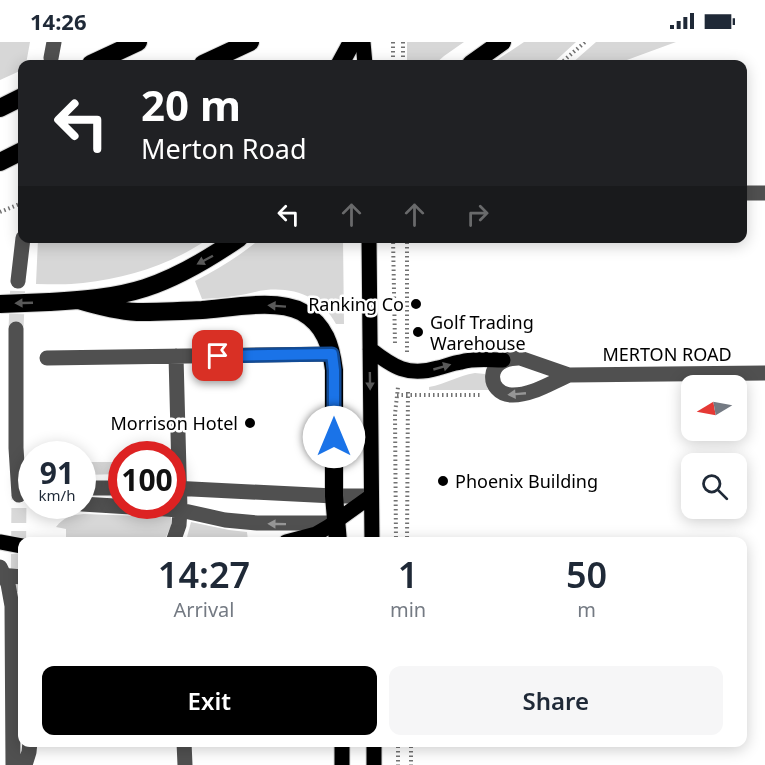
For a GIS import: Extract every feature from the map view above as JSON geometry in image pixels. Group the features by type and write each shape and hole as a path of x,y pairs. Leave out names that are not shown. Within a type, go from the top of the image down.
{"highway":[{"path":"100,60 138,42"},
{"path":"342,60 352,42"},
{"path":"477,60 502,42"},
{"path":"212,60 248,43"},
{"path":"0,108 18,100"},
{"path":"0,162 18,153"},
{"path":"0,304 78,300 119,295 157,284 214,255 232,243"},
{"path":"78,300 106,308 135,312 273,304 302,312 313,320 326,337 332,354 334,370 334,496 337,537"}],"main road":[{"path":"363,42 365,60"},
{"path":"369,243 372,537"},
{"path":"370,349 390,365 415,372 468,360 503,360"},
{"path":"305,537 316,534 336,523 371,496"},
{"path":"0,542 18,545"},
{"path":"342,747 342,765"},
{"path":"374,747 374,765"}],"street":[{"path":"51,58 54,42"},
{"path":"747,193 765,193"},
{"path":"18,281 22,243"},
{"path":"16,328 16,448 18,457"},
{"path":"47,358 332,354"},
{"path":"176,356 176,441"},
{"name":"MERTON ROAD","path":"503,360 511,357 519,358 569,375 765,373"},
{"path":"503,360 496,365 493,381 503,394 512,395"},
{"name":"MERTON ROAD","path":"512,395 536,390 569,375"},
{"path":"186,489 371,496"},
{"path":"186,511 225,520 256,523 336,523"},
{"path":"175,537 179,519"},
{"path":"2,573 18,576"},
{"path":"2,573 10,590 12,606 13,765"},
{"path":"25,765 29,747"},
{"path":"184,747 185,765"}],"path":[{"path":"393,42 393,60"},
{"path":"403,42 403,60"},
{"path":"565,60 585,42"},
{"path":"0,212 18,205"},
{"path":"393,243 394,338 399,360 395,414 396,537"},
{"path":"397,395 512,395"},
{"path":"398,747 398,765"},
{"path":"411,747 411,765"}],"shaded area":[{"path":"0,42 30,42 27,60 18,60 18,72 0,80"},
{"path":"407,42 464,42 440,60 407,60"},
{"path":"524,42 576,42 556,60 497,60"},
{"path":"596,42 676,42 627,60 576,60"},
{"path":"38,243 202,243 164,263 116,278 77,284 36,284"},
{"path":"255,243 343,243 344,324 336,324 316,301 288,290 266,290 230,297 202,299 195,281"},
{"path":"475,373 485,374 488,390 429,390 429,387"},
{"path":"96,462 108,462 108,474 96,475"},
{"path":"96,514 108,515 108,519 171,519 171,526 166,537 66,537 66,529 56,527 65,519 96,519"},
{"path":"191,522 247,532 248,537 187,537"}],"tunnel":[{"path":"16,329 18,281"},
{"path":"19,519 19,537"}],"place":[{"name":"Ranking Co","path":"416,304"},
{"name":"Golf Trading Warehouse","path":"418,332"},
{"name":"Morrison Hotel","path":"250,423"},
{"name":"Phoenix Building","path":"443,481"}],"route":[{"path":"218,356 332,354 334,437"}]}
